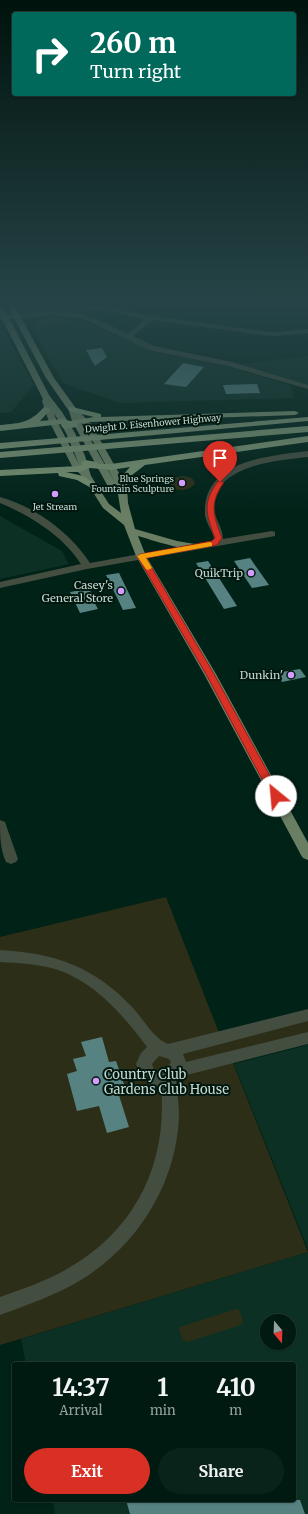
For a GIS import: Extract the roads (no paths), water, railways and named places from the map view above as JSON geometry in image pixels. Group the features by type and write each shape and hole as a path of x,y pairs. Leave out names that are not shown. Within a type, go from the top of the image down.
{"highway":[{"path":"25,425 38,419 48,409"},
{"path":"72,409 89,414 121,418"},
{"path":"0,428 53,422 73,423 121,418 308,413"},
{"name":"Dwight D. Eisenhower Highway","path":"0,455 30,448 109,436 308,419"},
{"name":"Dwight D. Eisenhower Highway","path":"0,446 30,448 115,445 308,429"},
{"path":"0,473 151,462 308,438"},
{"path":"122,487 126,475 132,469 151,462"},
{"path":"39,471 43,473 68,475 80,478 93,486"}],"main road":[{"path":"33,374 45,396 53,422 123,503"},
{"path":"48,374 72,409 73,423 92,467 93,486 106,506 130,528 176,544 198,547"},
{"path":"45,396 73,423 92,467 122,487 123,503 130,528 141,556 210,674 308,855"},
{"path":"73,423 92,467"}],"street":[{"path":"262,374 308,387"},
{"path":"215,543 219,538 210,516 210,502 214,490 229,473 238,467 250,463 308,454"},
{"path":"0,500 18,508 57,532 82,556 87,566"},
{"path":"0,585 87,566 272,534"},
{"path":"0,825 11,859"},
{"path":"0,956 26,958 60,965 91,981 124,1007 163,1050 173,1053 178,1062 172,1075 171,1122 165,1158 155,1189 138,1218 105,1252 75,1274 0,1306"},
{"path":"308,1015 163,1050 148,1055 140,1069 152,1076 163,1079 172,1075 308,1038"}],"place":[{"name":"Blue Springs Fountain Sculpture","path":"182,483"},
{"name":"Jet Stream","path":"55,494"},
{"name":"QuikTrip","path":"251,573"},
{"name":"Casey's General Store","path":"121,591"},
{"name":"Dunkin'","path":"291,675"},
{"name":"Country Club Gardens Club House","path":"96,1081"}]}
